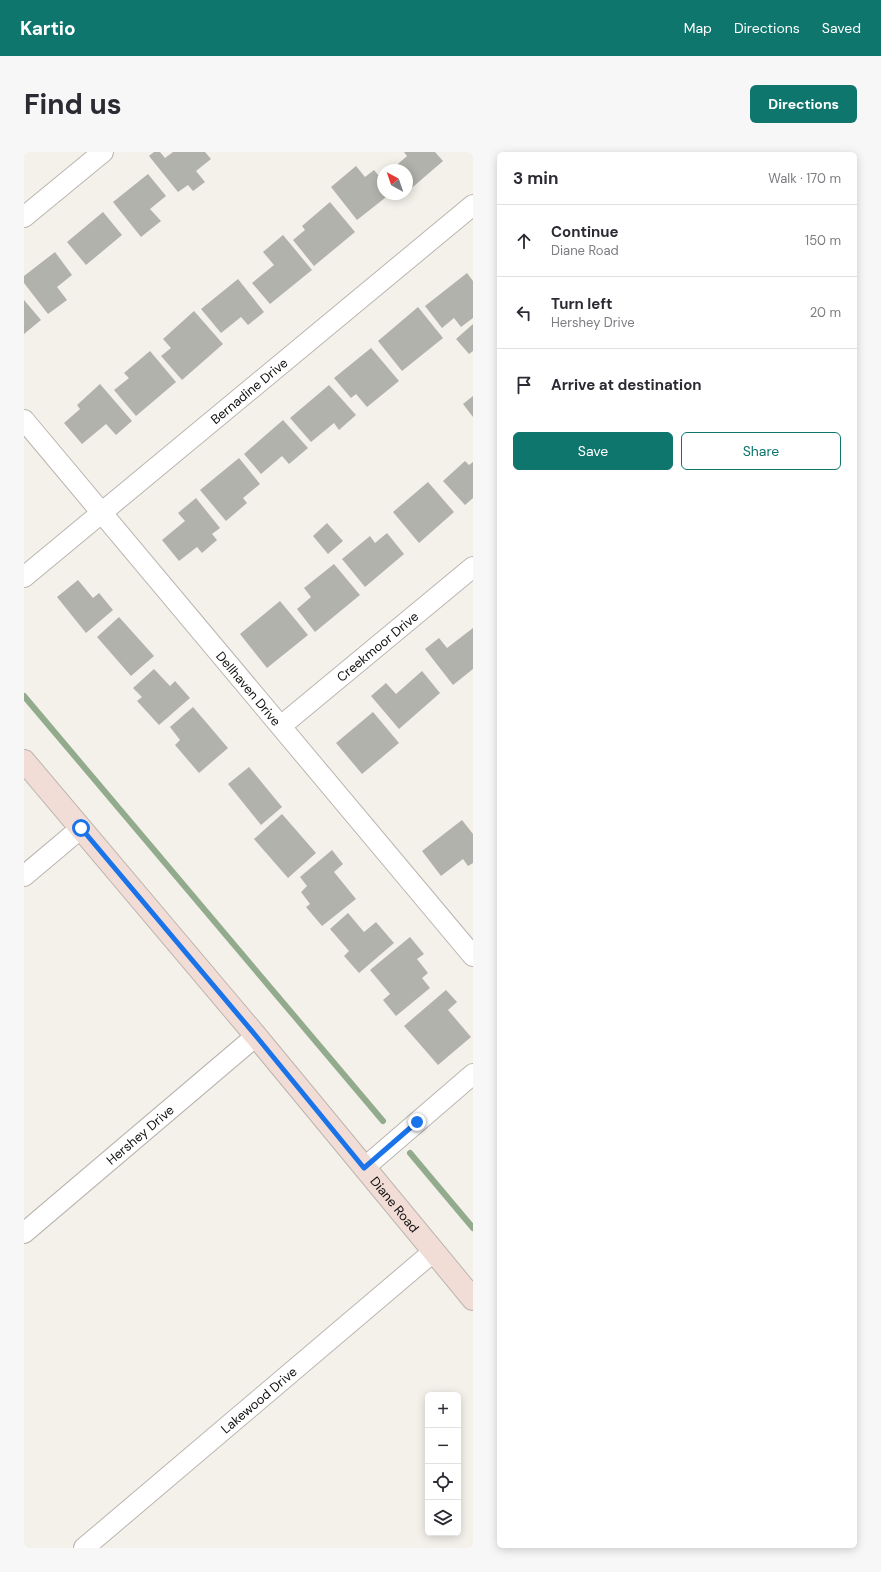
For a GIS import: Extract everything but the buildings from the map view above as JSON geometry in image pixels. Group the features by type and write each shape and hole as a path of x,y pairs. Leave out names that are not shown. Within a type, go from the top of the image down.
{"street":[{"path":"24,217 103,152"},
{"name":"Bernadine Drive","path":"24,577 100,512 473,205"},
{"name":"Dellhaven Drive","path":"24,420 281,726 466,935 473,956"},
{"name":"Creekmoor Drive","path":"281,726 473,567"},
{"name":"Diane Road","path":"24,761 256,1036 473,1299"},
{"path":"24,876 81,828"},
{"name":"Hershey Drive","path":"24,1233 256,1036"},
{"path":"364,1168 473,1074"},
{"name":"Lakewood Drive","path":"84,1548 433,1252"}],"waterway":[{"path":"24,696 383,1121"},
{"path":"410,1153 473,1228"}],"route":[{"path":"81,828 256,1036 364,1168 417,1122"}]}
